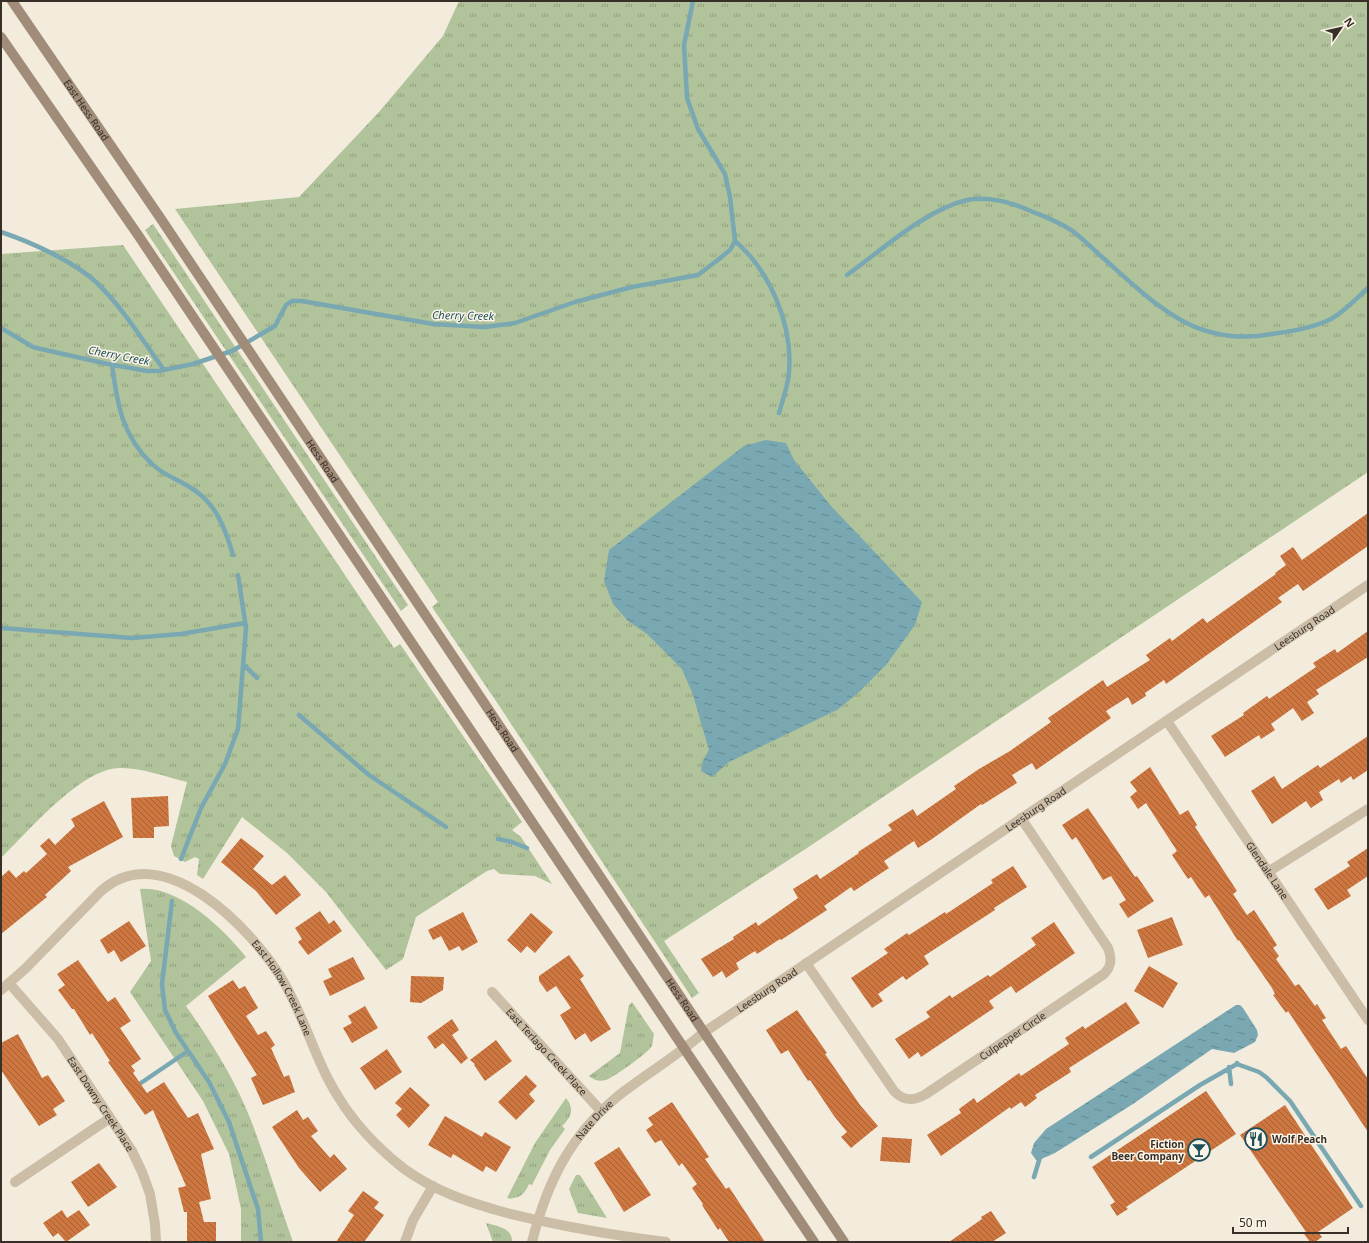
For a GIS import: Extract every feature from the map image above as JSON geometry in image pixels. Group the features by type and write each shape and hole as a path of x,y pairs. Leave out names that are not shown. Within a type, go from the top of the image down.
{"main road":[{"name":"East Hess Road","path":"12,1 161,219"},
{"path":"1,37 138,235 814,1242"},
{"name":"Hess Road","path":"161,219 703,1033 844,1242"}],"street":[{"name":"Leesburg Road","path":"703,1033 1368,585"},
{"name":"Glendale Lane","path":"1167,721 1368,1020"},
{"path":"1268,872 1368,809"},
{"name":"Culpepper Circle","path":"806,963 899,1096 911,1100 917,1099 933,1090 1104,974 1109,969 1111,956 1108,948 1021,818"},
{"name":"East Hollow Creek Lane","path":"1,990 100,892 112,883 142,874 157,875 177,880 221,909 264,953 289,992 330,1083 344,1106 364,1132 387,1155 411,1173 432,1186 475,1204 575,1229 666,1242"},
{"name":"East Downy Creek Place","path":"9,983 58,1039 132,1151 144,1177 152,1205 156,1242"},
{"name":"East Terlago Creek Place","path":"492,992 601,1111"},
{"name":"Nate Drive","path":"532,1242 547,1192 564,1158 580,1135 601,1111 626,1091 685,1049 703,1033"},
{"path":"15,1182 110,1118"},
{"path":"405,1242 413,1220 432,1186"}],"green space":[{"path":"459,1 1368,1 1368,472 807,848 664,941 699,993 692,998 500,707 432,607 438,602 175,209 299,197 379,112 443,36"},
{"path":"153,224 408,605 401,611 145,230"},
{"path":"123,245 394,648 400,644 522,822 512,830 521,837 552,884 535,876 500,874 494,869 487,871 416,917 403,959 386,970 326,892 287,853 242,817 203,879 197,875 199,859 195,857 185,862 174,856 171,846 187,782 138,769 121,768 106,770 73,789 57,802 1,858 1,254"},
{"path":"140,889 155,890 170,894 184,901 213,922 226,934 246,957 186,1006 223,1063 246,1107 293,1242 241,1242 241,1209 229,1154 203,1101 130,992 151,961"},
{"path":"632,1002 654,1034 652,1046 638,1059 610,1078 601,1081 593,1079 589,1076 620,1053 629,1005"},
{"path":"566,1098 570,1105 571,1113 568,1120 562,1126 565,1129 550,1150 532,1185 529,1184 521,1196 507,1198 535,1143"},
{"path":"576,1175 580,1175 607,1218 578,1213 569,1189"},
{"path":"486,1223 504,1228 512,1237 512,1242 493,1242"}],"water":[{"path":"766,440 786,443 794,460 831,506 922,602 915,625 886,665 858,693 837,710 729,762 712,777 701,771 703,760 709,750 693,695 682,669 647,634 628,621 613,604 604,581 609,550 744,446"},
{"path":"1236,1005 1240,1005 1243,1008 1257,1030 1258,1035 1255,1042 1234,1053 1212,1049 1133,1104 1055,1153 1037,1161 1031,1153 1034,1143 1046,1129"}],"building":[{"path":"1368,513 1368,546 1303,591 1298,584 1278,598 1282,602 1166,684 1164,680 1145,693 1146,696 1132,705 1128,697 1106,711 1111,718 1036,770 1032,763 1012,775 1017,783 982,805 981,804 918,848 914,841 884,861 889,868 854,891 851,887 824,906 827,910 781,940 780,939 757,954 755,951 736,963 739,969 726,978 722,971 713,977 701,959 734,939 733,937 756,922 758,926 798,898 793,889 817,874 820,879 859,853 858,852 892,830 888,825 913,809 917,816 956,789 954,786 1010,751 1051,722 1048,718 1103,680 1107,687 1150,660 1146,655 1170,638 1172,641 1203,618 1207,623 1276,574 1275,573 1286,565 1280,556 1293,547 1302,560"},
{"path":"1368,631 1368,657 1316,690 1319,694 1307,702 1314,713 1302,721 1293,708 1271,724 1275,730 1261,739 1259,735 1225,757 1211,736 1244,715 1243,713 1267,696 1269,699 1316,667 1313,663 1335,649 1337,653"},
{"path":"1368,736 1368,770 1353,780 1351,776 1341,783 1339,779 1319,792 1323,800 1311,808 1306,801 1272,824 1251,791 1274,776 1282,789 1318,765 1320,768"},
{"path":"1150,767 1180,815 1188,810 1197,825 1195,827 1237,891 1233,894 1247,915 1254,910 1277,945 1273,948 1279,956 1276,959 1295,986 1299,984 1315,1006 1317,1004 1326,1018 1322,1020 1341,1049 1346,1046 1368,1079 1368,1132 1288,1011 1286,1013 1273,995 1275,994 1272,988 1239,940 1238,941 1209,895 1205,898 1191,877 1188,879 1172,855 1177,851 1146,803 1138,809 1130,797 1137,791 1130,782"},
{"path":"168,796 169,826 154,827 154,838 133,838 131,798"},
{"path":"104,801 123,837 68,867 71,871 45,895 47,897 1,934 1,877 9,870 16,878 24,871 26,873 47,854 40,846 49,838 55,845 75,826 71,819"},
{"path":"1088,808 1135,877 1137,876 1154,901 1128,918 1119,904 1126,900 1111,876 1103,880 1076,837 1072,840 1062,825"},
{"path":"241,838 264,856 253,869 272,885 285,875 301,895 276,915 256,891 221,862"},
{"path":"1368,848 1368,876 1347,890 1351,896 1328,910 1314,889 1350,866 1347,862"},
{"path":"1013,866 1027,887 994,908 995,910 924,956 929,964 906,980 903,976 878,994 883,1001 872,1008 851,978 888,953 884,949 907,933 909,935 945,912 946,914 993,883 991,880"},
{"path":"320,911 329,924 334,920 342,931 308,955 298,942 302,939 295,928"},
{"path":"463,912 478,942 462,951 459,946 449,951 441,936 433,940 428,930"},
{"path":"531,913 553,932 535,953 527,946 521,953 507,940"},
{"path":"1172,917 1183,945 1148,958 1137,930"},
{"path":"129,921 146,946 121,962 114,950 108,954 100,940"},
{"path":"1054,922 1075,953 1016,993 1011,986 989,1001 994,1008 921,1057 918,1052 909,1059 895,1039 930,1017 926,1012 950,995 952,998 988,975 990,977 1036,945 1031,938"},
{"path":"569,955 584,976 580,979 611,1029 591,1042 585,1033 575,1040 560,1015 571,1008 556,986 547,992 539,981 539,976"},
{"path":"353,957 365,979 330,996 323,981 332,977 328,969"},
{"path":"78,960 108,1002 115,997 131,1021 120,1028 141,1059 131,1066 135,1071 133,1073 147,1093 164,1082 188,1118 198,1113 214,1149 201,1154 211,1199 199,1202 204,1222 216,1222 216,1242 187,1242 187,1212 184,1212 178,1188 186,1186 153,1110 145,1115 108,1062 110,1061 92,1033 90,1035 74,1009 72,1009 58,990 65,985 57,974"},
{"path":"1149,966 1178,983 1163,1008 1134,991"},
{"path":"411,976 444,977 443,990 421,1003 410,1002"},
{"path":"233,980 239,989 245,986 258,1008 246,1016 258,1035 266,1031 275,1045 271,1048 284,1077 289,1075 295,1092 263,1105 251,1078 257,1075 208,996"},
{"path":"1126,1002 1140,1023 1069,1068 1071,1072 1035,1095 1037,1098 1025,1107 1021,1102 1011,1109 1010,1107 941,1156 927,1135 961,1113 959,1109 974,1098 977,1103 1019,1073 1021,1076 1069,1044 1065,1038 1083,1026 1085,1029"},
{"path":"365,1006 378,1028 352,1043 343,1028 352,1023 348,1016"},
{"path":"797,1010 827,1053 825,1054 860,1105 878,1126 851,1148 841,1137 847,1132 834,1116 810,1080 808,1081 788,1050 781,1054 766,1030"},
{"path":"452,1019 459,1030 452,1035 468,1058 461,1064 443,1043 435,1049 427,1037"},
{"path":"18,1034 42,1078 48,1075 65,1101 53,1109 57,1115 39,1126 1,1070 1,1043"},
{"path":"496,1040 512,1061 485,1081 474,1065 475,1064 470,1060"},
{"path":"387,1049 402,1072 375,1090 360,1068"},
{"path":"526,1075 537,1086 529,1094 535,1101 516,1120 498,1102"},
{"path":"410,1087 430,1105 409,1128 396,1115 402,1109 395,1103"},
{"path":"1206,1091 1236,1134 1126,1207 1128,1209 1117,1216 1110,1205 1115,1202 1092,1167"},
{"path":"672,1102 709,1157 705,1159 726,1189 729,1187 765,1242 729,1242 720,1228 718,1230 702,1205 703,1204 692,1188 697,1184 682,1163 679,1166 661,1140 655,1143 646,1130 653,1125 648,1118"},
{"path":"1285,1105 1353,1208 1318,1232 1322,1237 1315,1242 1310,1242 1304,1234 1306,1232 1240,1135"},
{"path":"297,1110 303,1120 308,1117 318,1131 311,1136 330,1158 334,1154 347,1169 320,1192 299,1168 272,1127"},
{"path":"445,1116 482,1137 485,1132 511,1147 496,1172 486,1166 483,1172 453,1154 451,1158 428,1145"},
{"path":"882,1137 912,1139 910,1163 880,1161"},
{"path":"619,1147 651,1195 624,1212 594,1163"},
{"path":"99,1163 117,1187 88,1207 71,1182"},
{"path":"363,1191 379,1202 374,1208 384,1215 364,1242 336,1242 354,1215 348,1211"},
{"path":"62,1210 67,1218 79,1210 90,1225 66,1242 58,1233 53,1237 43,1223"},
{"path":"991,1211 1006,1233 992,1242 949,1242 982,1219 981,1217"}],"waterway":[{"name":"Cherry Creek","path":"1,328 33,347 108,364 147,371 159,371 193,364 232,351 275,326 286,305 292,301 302,301 433,324 485,327 515,323 575,302 632,287 698,275 730,250 735,241 730,197 725,174 698,129 687,98 684,45 693,1"},
{"path":"847,275 904,232 935,212 967,200 990,199 1019,206 1070,229 1159,306 1198,328 1220,334 1245,337 1272,334 1317,325 1341,313 1368,288"},
{"path":"1,232 52,253 88,275 115,303 164,370"},
{"path":"735,241 748,253 769,283 783,318 787,336 789,372 779,413"},
{"path":"112,365 119,406 127,430 134,442 156,468 188,486 205,499 218,516 233,555"},
{"path":"181,859 201,808 225,764 238,729 246,628 238,575"},
{"path":"1,628 132,638 181,634 245,623"},
{"path":"244,665 257,678"},
{"path":"299,715 369,775 446,827"},
{"path":"498,839 512,842 527,848"},
{"path":"172,901 162,984 165,1010 176,1033 209,1082 229,1122 258,1209 261,1242"},
{"path":"135,1087 188,1051"},
{"path":"1237,1063 1259,1072 1266,1077 1290,1101 1361,1206"},
{"path":"1091,1157 1200,1085 1237,1064"},
{"path":"1229,1067 1231,1084"},
{"path":"1034,1177 1041,1154"}],"place":[{"name":"Wolf Peach","path":"1256,1139"},
{"name":"Fiction Beer Company","path":"1199,1150"}]}
